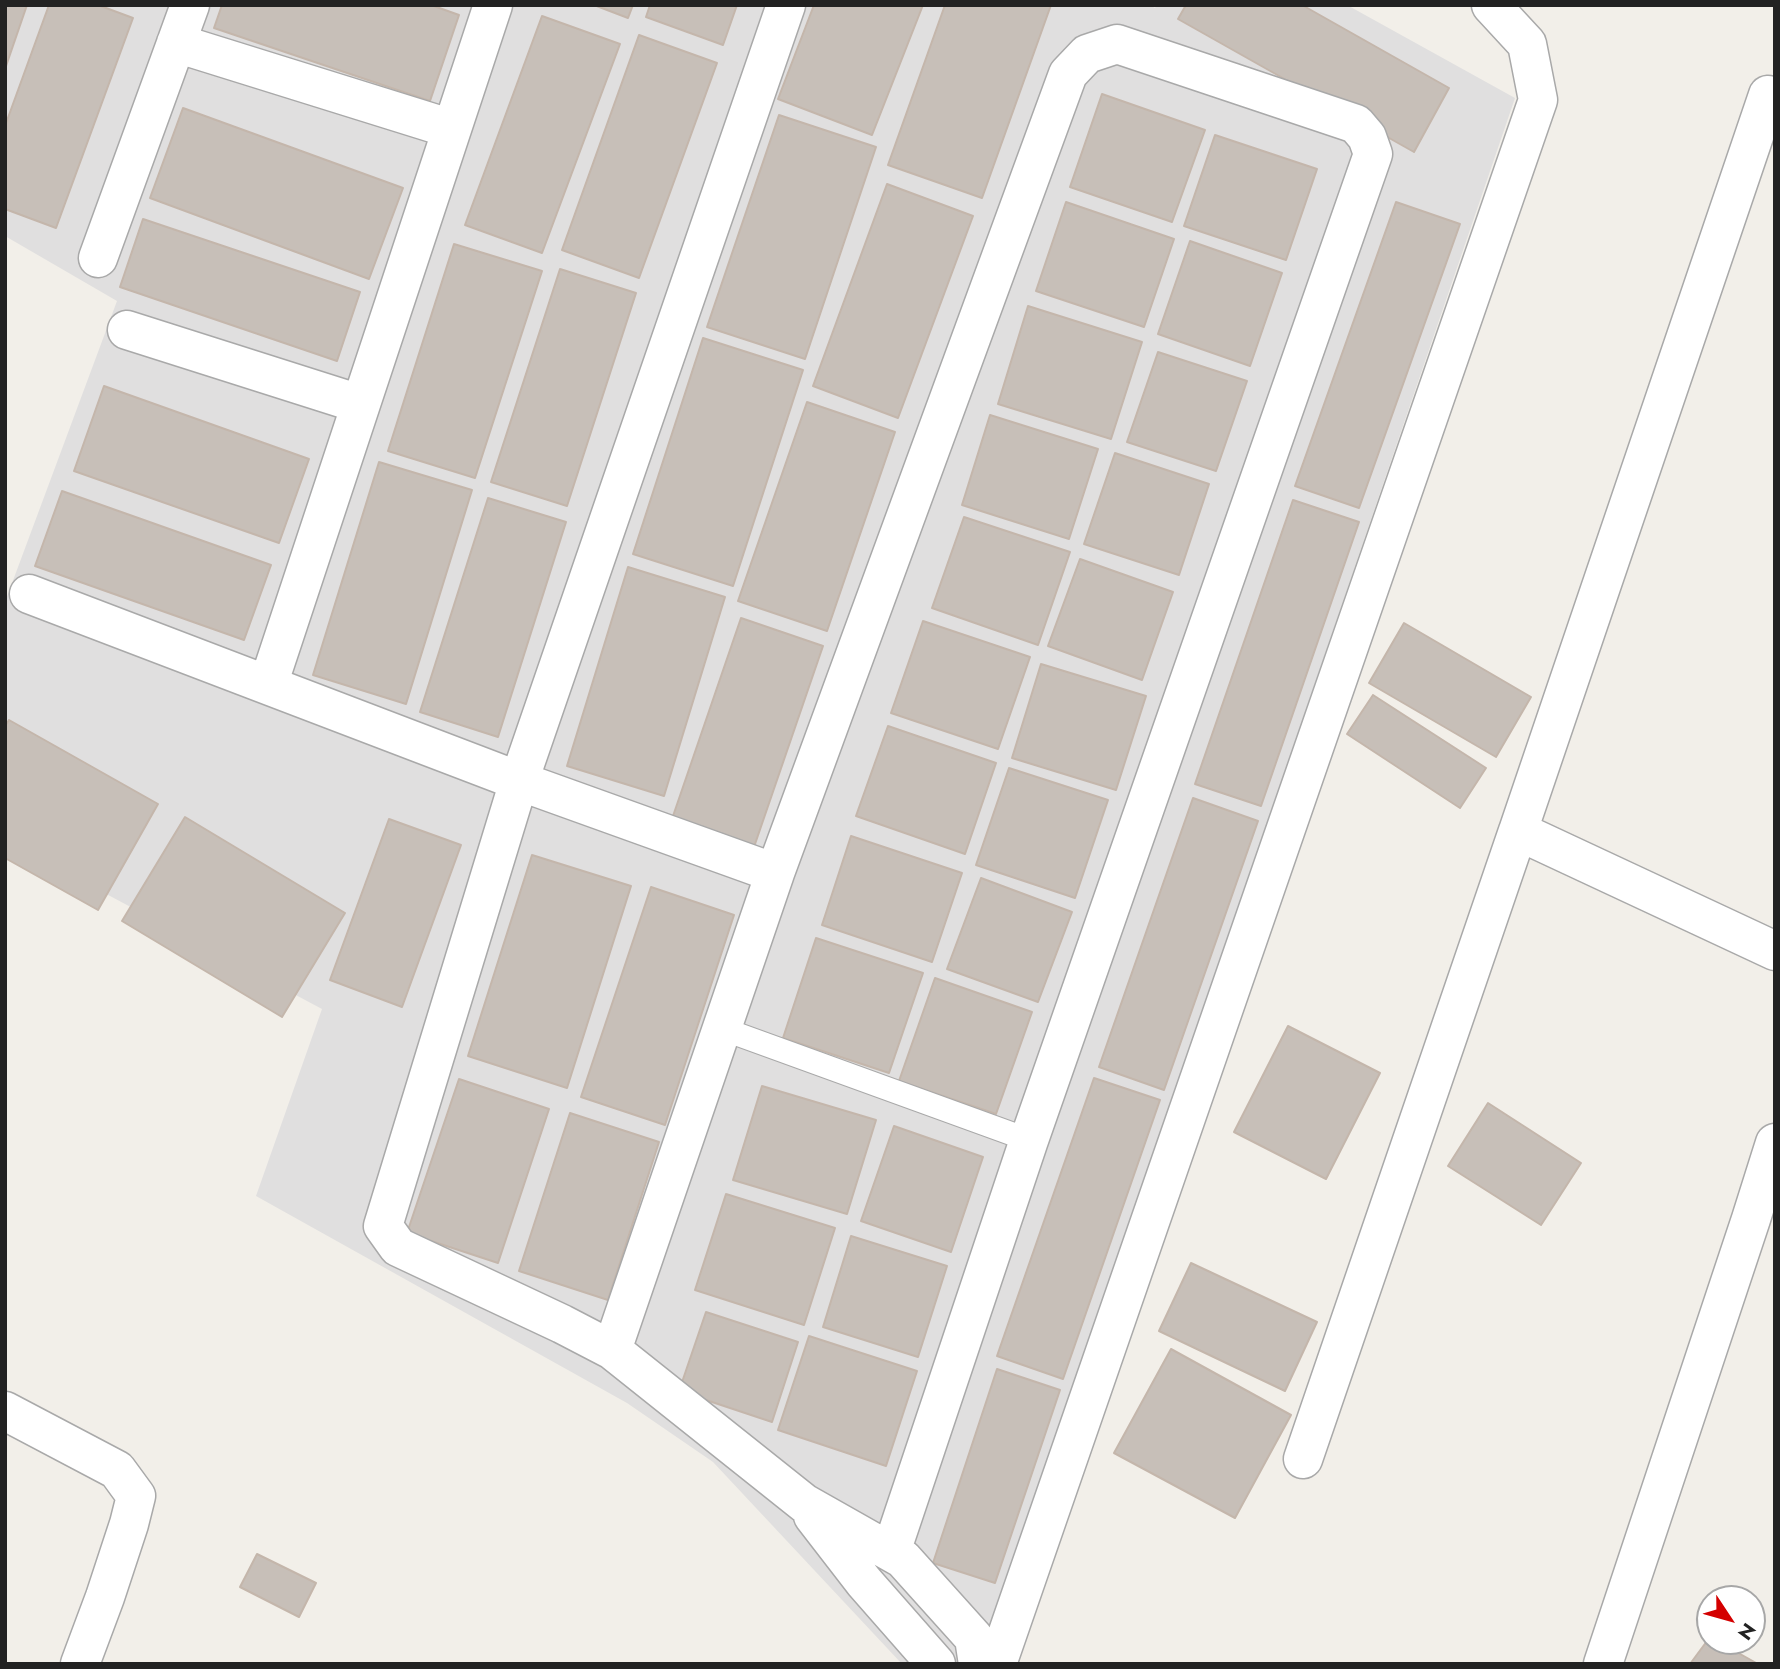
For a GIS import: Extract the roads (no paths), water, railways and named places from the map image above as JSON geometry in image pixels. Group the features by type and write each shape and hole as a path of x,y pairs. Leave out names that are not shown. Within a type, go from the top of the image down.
{"street":[{"path":"98,258 190,5"},
{"path":"268,685 493,5"},
{"path":"786,5 519,781 383,1226 398,1247 612,1350 804,1503 903,1559 974,1638 978,1664"},
{"path":"997,1664 1538,100 1527,44 1491,5"},
{"path":"176,43 452,129"},
{"path":"612,1350 775,873 1068,74 1087,54 1117,44 1356,124 1367,137 1373,154 1029,1140 891,1552"},
{"path":"1303,1459 1768,95"},
{"path":"127,330 360,404"},
{"path":"29,594 519,781 775,873"},
{"path":"1518,831 1775,951"},
{"path":"1603,1664 1775,1143"},
{"path":"5,1412 117,1470 136,1496 105,1597 80,1664"},
{"path":"804,1503 864,1583 936,1664"}],"lane":[{"path":"723,1029 1029,1140"}]}
